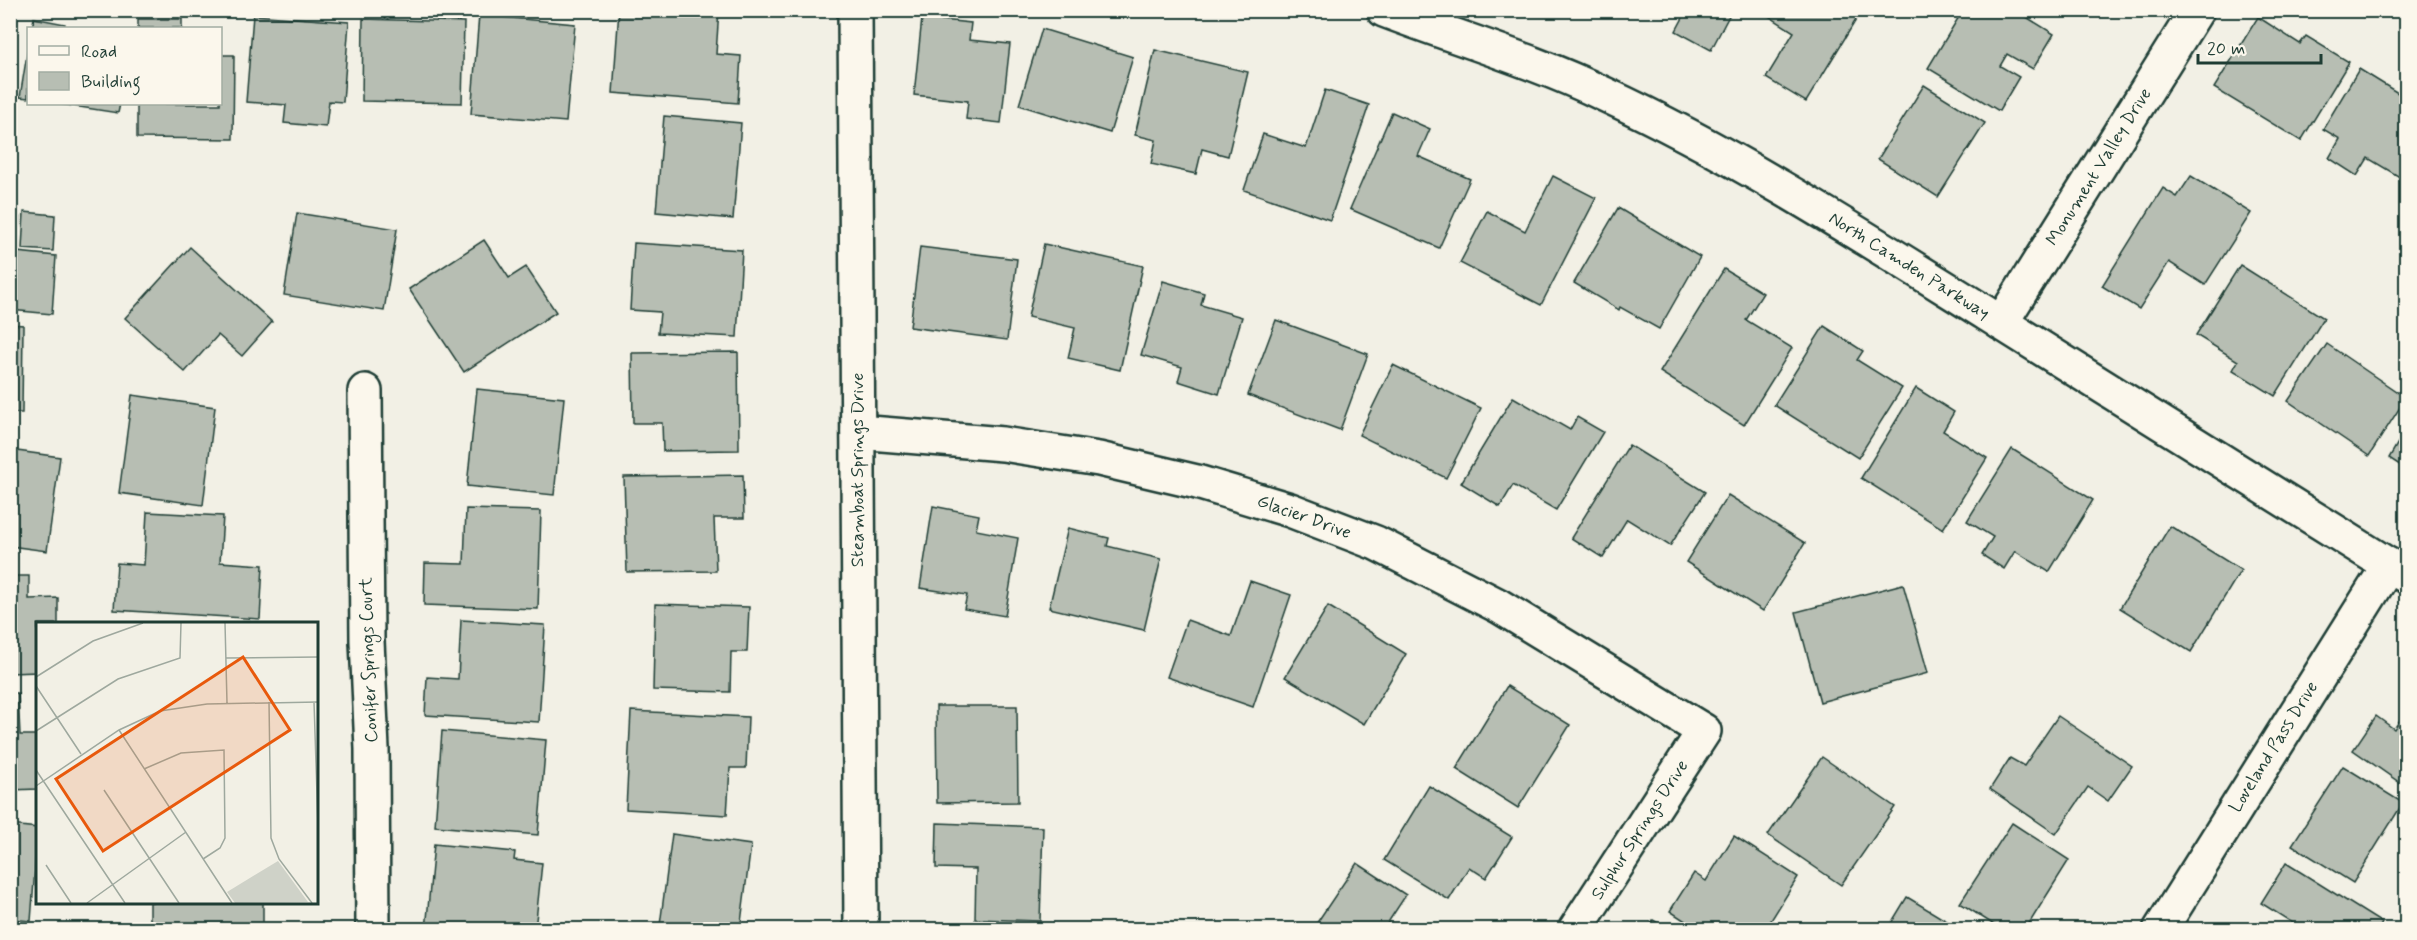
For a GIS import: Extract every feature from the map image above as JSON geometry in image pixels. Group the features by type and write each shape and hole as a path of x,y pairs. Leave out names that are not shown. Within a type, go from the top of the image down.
{"street":[{"name":"Steamboat Springs Drive","path":"855,10 861,930"},
{"name":"North Camden Parkway","path":"1384,10 1511,55 1603,93 1700,142 1823,212 2398,570"},
{"name":"Monument Valley Drive","path":"2001,323 2197,10"},
{"name":"Conifer Springs Court","path":"365,391 373,930"},
{"name":"Glacier Drive","path":"858,432 1003,444 1099,459 1197,482 1290,510 1376,543 1499,606 1704,731"},
{"name":"Loveland Pass Drive","path":"2160,930 2398,570"},
{"name":"Sulphur Springs Drive","path":"1575,930 1704,731"}],"building":[{"path":"619,10 719,10 716,54 741,56 738,103 613,93"},
{"path":"1679,10 1732,10 1711,50 1676,31 1685,14"},
{"path":"1759,10 1862,10 1806,102 1766,78 1794,32"},
{"path":"1963,10 2015,10 2054,34 2033,69 2007,54 2000,66 2019,77 1999,111 1928,68"},
{"path":"253,15 349,22 343,102 329,101 326,127 284,123 286,105 246,102"},
{"path":"479,15 575,24 566,122 471,114"},
{"path":"2258,17 2300,44 2306,36 2349,62 2301,141 2214,88"},
{"path":"34,18 65,24 64,27 32,27"},
{"path":"922,18 971,23 969,40 1010,44 1001,123 966,119 968,101 914,95"},
{"path":"138,19 182,19 182,27 138,27"},
{"path":"363,19 464,22 462,103 362,101"},
{"path":"1042,29 1133,57 1110,133 1019,105"},
{"path":"1155,50 1248,72 1228,156 1202,149 1196,174 1151,164 1156,140 1135,135"},
{"path":"27,54 27,98 20,97"},
{"path":"222,55 234,55 233,139 137,138 137,105 222,105"},
{"path":"2359,69 2406,98 2406,174 2403,179 2368,158 2357,176 2329,158 2340,139 2323,129"},
{"path":"1924,85 1985,123 1938,197 1878,159"},
{"path":"1325,90 1369,105 1330,220 1244,190 1263,134 1306,148"},
{"path":"66,105 120,105 118,113"},
{"path":"1392,112 1430,129 1418,156 1470,179 1439,248 1350,209"},
{"path":"664,116 741,123 733,219 656,212"},
{"path":"1553,176 1596,198 1541,305 1460,263 1487,211 1525,231"},
{"path":"2191,176 2251,213 2205,285 2169,262 2139,309 2102,286 2163,188 2177,197"},
{"path":"1618,208 1700,257 1659,329 1620,307 1619,310 1574,283"},
{"path":"24,212 55,215 53,251 22,249"},
{"path":"297,213 397,229 384,311 284,295"},
{"path":"10,216 19,217 17,252 56,256 52,314 10,310"},
{"path":"484,240 509,278 526,267 556,312 464,372 409,289"},
{"path":"634,243 742,250 737,337 658,333 660,312 630,310"},
{"path":"1044,244 1143,266 1120,370 1068,358 1075,328 1028,317"},
{"path":"190,247 272,322 242,356 218,335 185,372 125,318"},
{"path":"920,247 1017,259 1007,340 910,327"},
{"path":"2240,265 2324,318 2275,396 2233,370 2238,361 2196,335"},
{"path":"1724,269 1763,293 1746,320 1792,348 1744,425 1660,372"},
{"path":"1163,281 1204,293 1201,305 1242,317 1219,394 1178,381 1182,367 1141,355"},
{"path":"1276,320 1368,354 1340,430 1248,395"},
{"path":"10,324 23,325 22,413 10,413"},
{"path":"1824,326 1863,351 1857,360 1902,388 1858,458 1774,405"},
{"path":"2327,344 2406,398 2369,456 2288,401"},
{"path":"738,352 739,450 663,451 662,423 633,423 632,353"},
{"path":"1393,365 1481,408 1446,478 1359,435"},
{"path":"1916,388 1954,412 1943,431 1987,458 1943,529 1861,478"},
{"path":"477,389 564,398 554,495 467,486"},
{"path":"132,395 215,407 203,505 119,493"},
{"path":"1513,397 1570,430 1577,417 1603,432 1556,510 1513,485 1500,507 1461,483"},
{"path":"2406,429 2406,469 2389,458"},
{"path":"1629,445 1705,492 1670,546 1627,519 1603,558 1571,538"},
{"path":"2012,449 2093,500 2049,572 2015,551 2004,569 1982,555 1993,537 1967,521"},
{"path":"10,450 60,457 47,551 10,546"},
{"path":"743,475 744,518 714,518 716,571 627,572 624,477"},
{"path":"1728,495 1805,543 1763,611 1686,562"},
{"path":"933,506 979,515 976,530 1018,538 1005,616 964,609 967,595 920,588"},
{"path":"466,509 541,511 538,609 424,605 425,563 464,564"},
{"path":"147,512 223,516 220,562 263,565 260,619 114,610 117,563 144,565"},
{"path":"2170,526 2241,570 2191,652 2120,608"},
{"path":"1068,528 1109,538 1107,546 1161,559 1144,630 1049,608"},
{"path":"10,576 29,576 29,599 58,598 58,622 36,622 36,672 10,673"},
{"path":"1250,581 1291,595 1253,707 1167,677 1187,620 1231,636"},
{"path":"1903,584 1928,673 1820,702 1796,612"},
{"path":"655,604 749,607 747,652 731,652 730,692 653,690"},
{"path":"1328,606 1406,654 1364,724 1285,677"},
{"path":"461,620 545,625 539,722 425,715 427,677 458,679"},
{"path":"1507,686 1570,725 1518,808 1456,769"},
{"path":"10,693 18,693 20,735 36,735 36,789 10,790"},
{"path":"936,706 1017,706 1018,802 937,803"},
{"path":"631,711 748,717 746,768 730,768 727,815 626,809"},
{"path":"2406,711 2406,787 2353,750 2376,716 2394,729"},
{"path":"2058,716 2132,766 2108,801 2088,787 2056,834 1990,789 2010,758 2024,766"},
{"path":"442,731 546,740 538,835 435,826"},
{"path":"1822,757 1895,807 1841,885 1768,835"},
{"path":"2343,766 2403,803 2353,883 2292,845"},
{"path":"1429,786 1512,837 1486,878 1469,867 1449,900 1384,860"},
{"path":"937,823 1043,827 1040,921 975,919 976,869 936,868"},
{"path":"2012,823 2069,860 2025,930 2002,930 1960,903"},
{"path":"10,825 36,828 31,921 10,919"},
{"path":"672,834 751,845 740,930 695,930 660,925"},
{"path":"1734,836 1798,877 1765,930 1699,930 1670,911 1694,873 1706,881"},
{"path":"434,844 515,852 514,860 542,863 535,930 426,930"},
{"path":"1357,863 1406,895 1383,930 1312,930"},
{"path":"2286,863 2382,923 2378,930 2304,930 2261,903"},
{"path":"1907,897 1960,929 1887,930"},
{"path":"150,904 263,904 263,930 150,930"},
{"path":"1653,920 1670,930 1647,930"}]}
